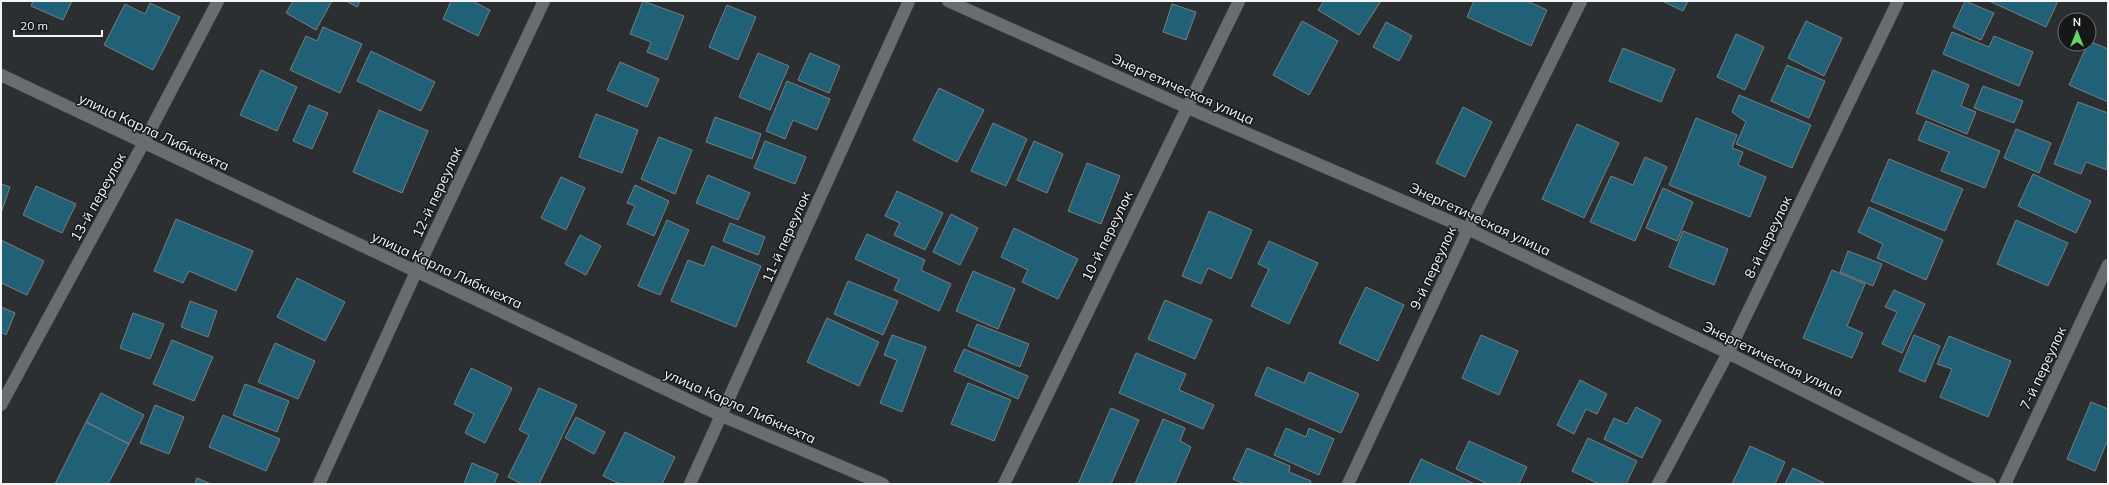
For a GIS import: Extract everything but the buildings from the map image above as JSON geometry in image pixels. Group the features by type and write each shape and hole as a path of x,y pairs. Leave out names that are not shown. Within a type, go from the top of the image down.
{"street":[{"name":"13-й переулок","path":"1,405 143,144 218,1"},
{"name":"12-й переулок","path":"319,484 416,272 544,1"},
{"name":"11-й переулок","path":"690,484 909,1"},
{"name":"Энергетическая улица","path":"948,1 1186,107 1468,228 1728,353 1990,484"},
{"name":"10-й переулок","path":"1004,484 1186,107 1239,1"},
{"name":"9-й переулок","path":"1348,484 1468,228 1581,1"},
{"name":"8-й переулок","path":"1658,484 1728,353 1898,1"},
{"name":"улица Карла Либкнехта","path":"1,75 143,144 722,416 883,484"},
{"name":"7-й переулок","path":"2005,484 2108,265"}]}
